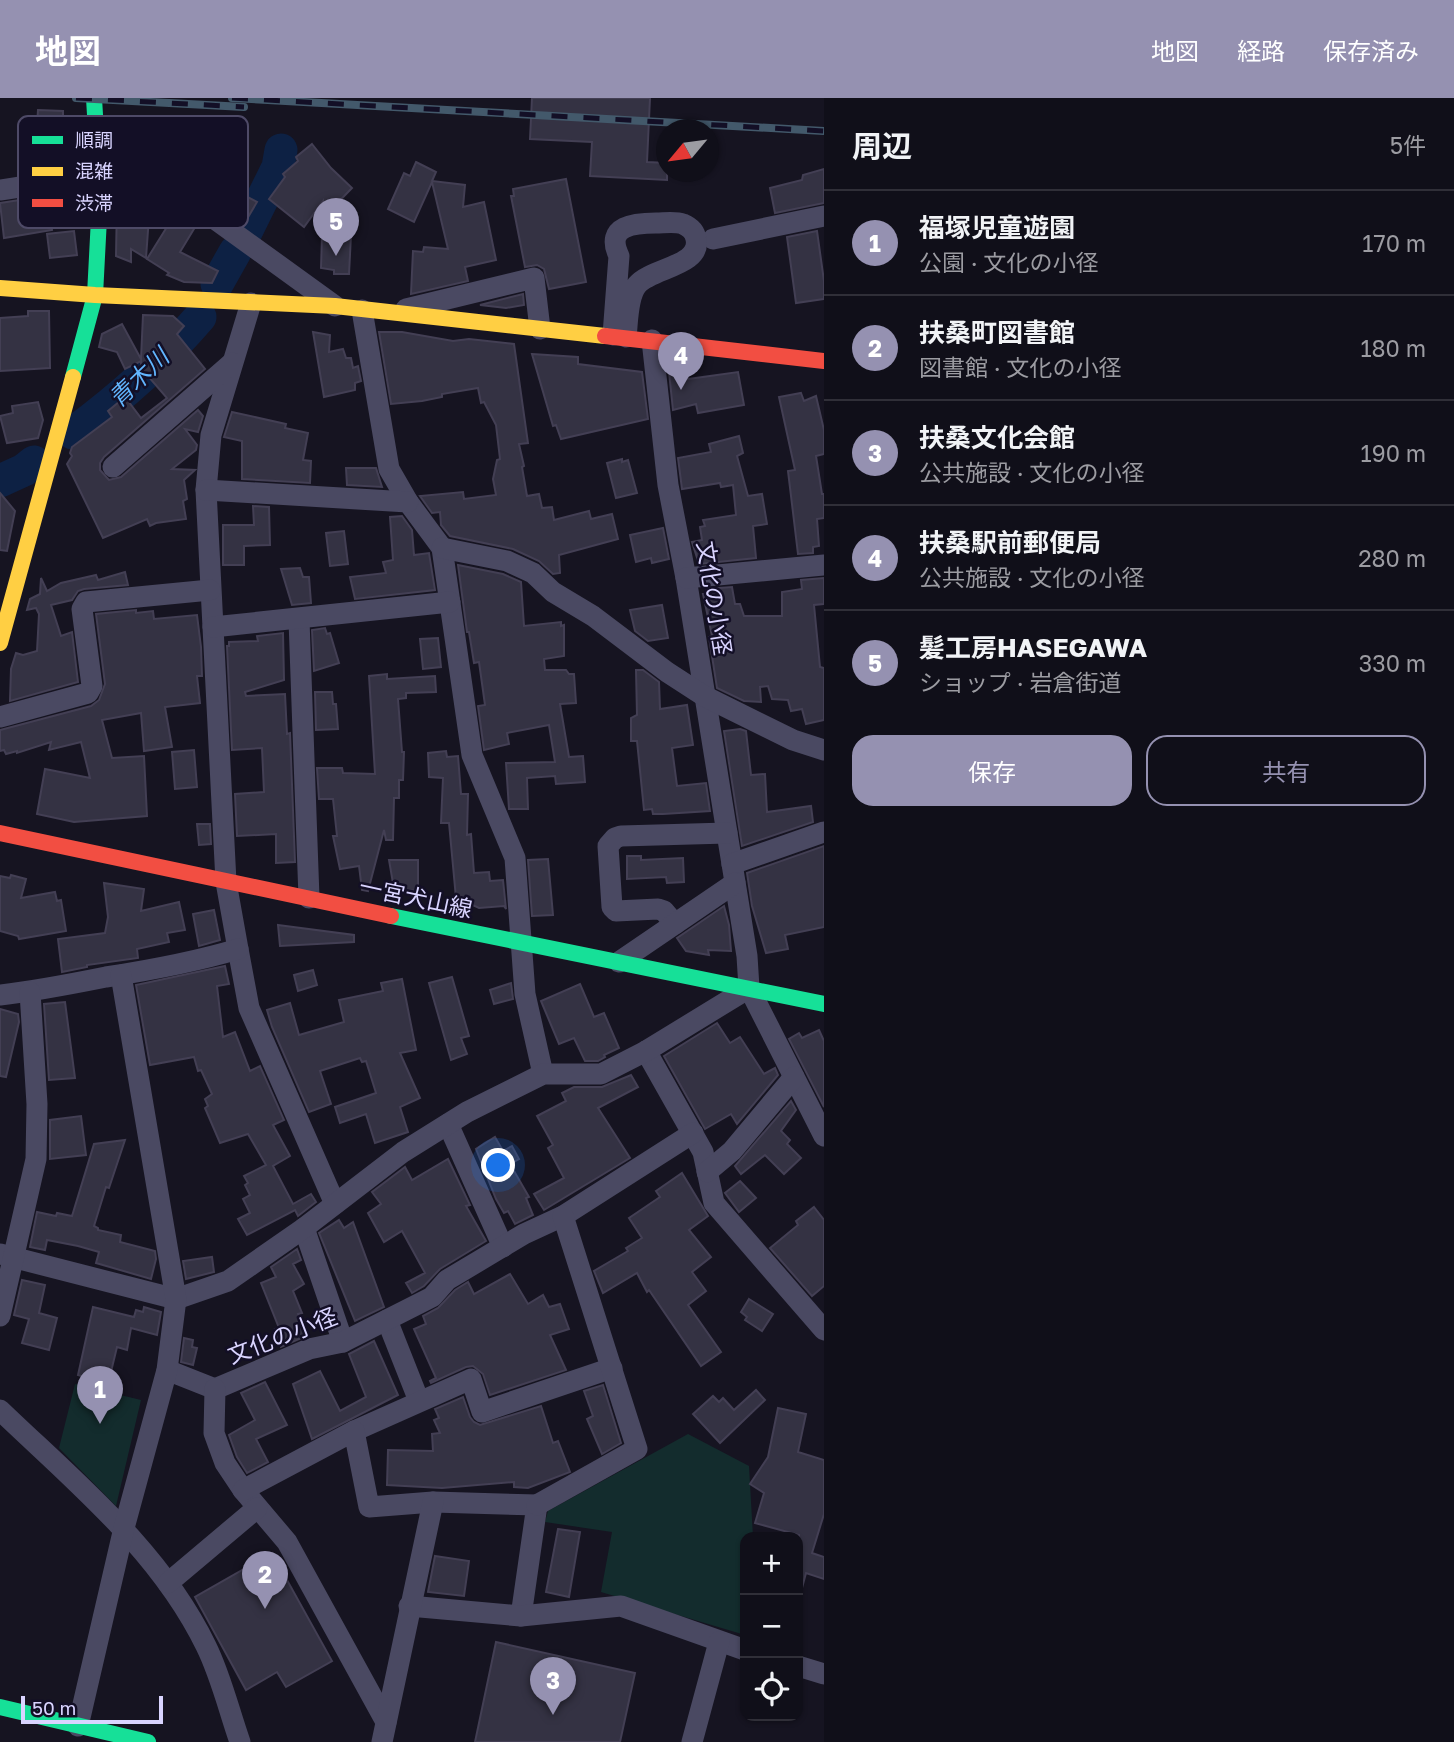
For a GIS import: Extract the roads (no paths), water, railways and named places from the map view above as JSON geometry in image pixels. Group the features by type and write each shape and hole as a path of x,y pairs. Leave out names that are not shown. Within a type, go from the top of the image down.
{"street":[{"path":"94,98 95,116"},
{"path":"0,190 18,187"},
{"path":"713,239 824,216"},
{"path":"632,223 682,224 693,231 696,250 688,260 642,281 633,292 620,336 619,256 616,239 627,225 632,223"},
{"path":"0,643 95,295 98,228"},
{"path":"227,228 335,306"},
{"path":"619,256 635,270 646,272 666,268"},
{"path":"393,312 534,278 540,329"},
{"path":"0,288 335,306 824,360"},
{"path":"251,303 211,435 206,490 226,882 249,1007 335,1204"},
{"path":"362,310 389,469 408,502 442,548 472,755 515,858 525,994 544,1074"},
{"name":"文化の小径","path":"652,340 668,485 686,578 734,874 747,956 748,988 824,1136"},
{"path":"113,467 232,363"},
{"path":"206,490 408,502"},
{"path":"442,548 508,561 533,573 554,592 593,616 667,672 704,696 793,740 824,750"},
{"path":"686,578 824,565"},
{"path":"0,717 88,693 92,686 82,609 86,602 210,590"},
{"path":"213,627 450,603"},
{"path":"299,620 309,898"},
{"path":"619,962 675,924 734,874 824,832"},
{"name":"一宮犬山線","path":"0,833 824,1004"},
{"path":"675,924 664,911 658,909 616,911 612,907 608,846 610,842 621,836 727,833"},
{"path":"0,995 121,975 238,950"},
{"path":"78,1726 124,1528 167,1370 176,1299 121,975"},
{"path":"7,1256 176,1299 228,1281 304,1228 403,1152 448,1124 544,1074 601,1074 646,1051 748,988"},
{"path":"0,1316 7,1256 36,1159 37,1104 30,992"},
{"path":"646,1051 703,1152 714,1203 824,1328"},
{"path":"707,1172 732,1152 794,1077"},
{"path":"448,1124 503,1247"},
{"name":"文化の小径","path":"384,1732 287,1542 257,1508 225,1463 214,1433 215,1389 309,1349 343,1342 432,1297 447,1280 563,1216 693,1133"},
{"path":"354,1431 369,1507 433,1502 537,1505 637,1449 563,1216"},
{"path":"304,1228 343,1342"},
{"path":"387,1320 419,1401"},
{"path":"243,1490 354,1431 471,1379 482,1412 612,1368"},
{"path":"167,1370 215,1389"},
{"path":"0,1410 124,1528 168,1583 206,1647 240,1742"},
{"path":"384,1732 433,1502"},
{"path":"520,1616 537,1505"},
{"path":"168,1583 257,1508"},
{"path":"410,1606 520,1616 621,1606 740,1648"},
{"path":"692,1742 719,1642"},
{"path":"803,1668 824,1674"},
{"path":"0,1707 148,1742"}],"waterway":[{"name":"青木川","path":"248,228 278,167 281,150"},
{"name":"青木川","path":"245,234 248,228"},
{"name":"青木川","path":"217,284 235,252"},
{"name":"青木川","path":"73,433 140,378 200,317"},
{"name":"青木川","path":"0,481 24,470 34,462"}],"railway":[{"path":"76,98 244,107"},
{"path":"232,98 824,131"}],"place":[{"name":"髪工房HASEGAWA","path":"336,256"},
{"name":"扶桑駅前郵便局","path":"681,390"},
{"name":"福塚児童遊園","path":"100,1424"},
{"name":"扶桑町図書館","path":"265,1609"},
{"name":"扶桑文化会館","path":"553,1715"}]}
